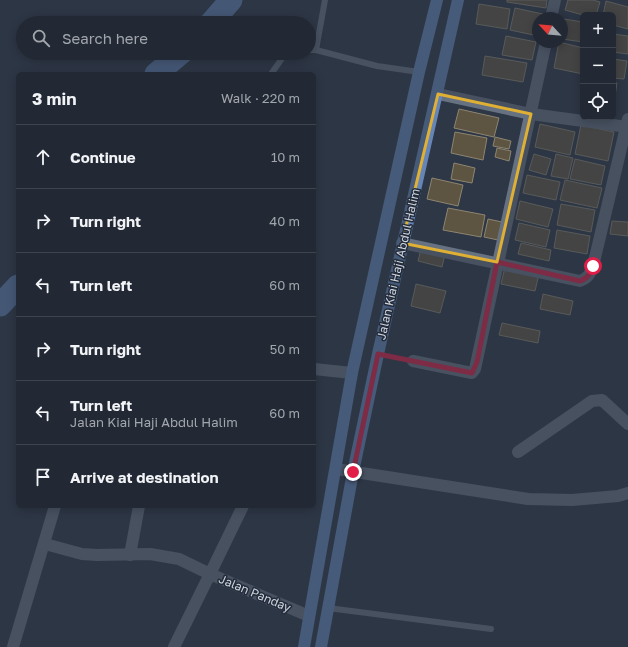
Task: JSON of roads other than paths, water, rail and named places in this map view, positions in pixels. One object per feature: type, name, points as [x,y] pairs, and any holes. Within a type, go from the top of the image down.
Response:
[{"type":"main road","name":"Jalan Kiai Haji Abdul Halim","points":[[304,647],[352,373],[419,72],[437,0]]},
{"type":"main road","name":"Jalan Kiai Haji Abdul Halim","points":[[321,647],[353,472],[402,243],[438,94],[458,0]]},
{"type":"street","points":[[552,12],[555,0]]},
{"type":"street","points":[[413,361],[472,373],[477,362],[497,262],[532,114],[545,48]]},
{"type":"street","points":[[402,243],[497,262],[580,281],[586,279],[590,275],[628,125],[532,114],[438,94]]},
{"type":"street","points":[[316,369],[352,373]]},
{"type":"street","points":[[518,452],[592,401],[602,400],[628,424]]},
{"type":"street","points":[[336,469],[528,499],[572,500],[618,496],[628,493]]},
{"type":"street","points":[[13,647],[45,544],[54,508]]},
{"type":"street","points":[[130,555],[139,508]]},
{"type":"street","points":[[45,544],[82,554],[150,554],[179,559],[210,574],[241,508]]},
{"type":"street","name":"Jalan Panday","points":[[174,647],[210,574],[309,616]]},
{"type":"lane","points":[[325,0],[316,50],[378,66],[419,72]]},
{"type":"lane","points":[[272,72],[281,60]]},
{"type":"lane","points":[[328,608],[491,629]]},
{"type":"waterway","points":[[217,16],[231,0]]},
{"type":"waterway","points":[[158,72],[173,60]]},
{"type":"waterway","points":[[0,305],[16,288]]}]
